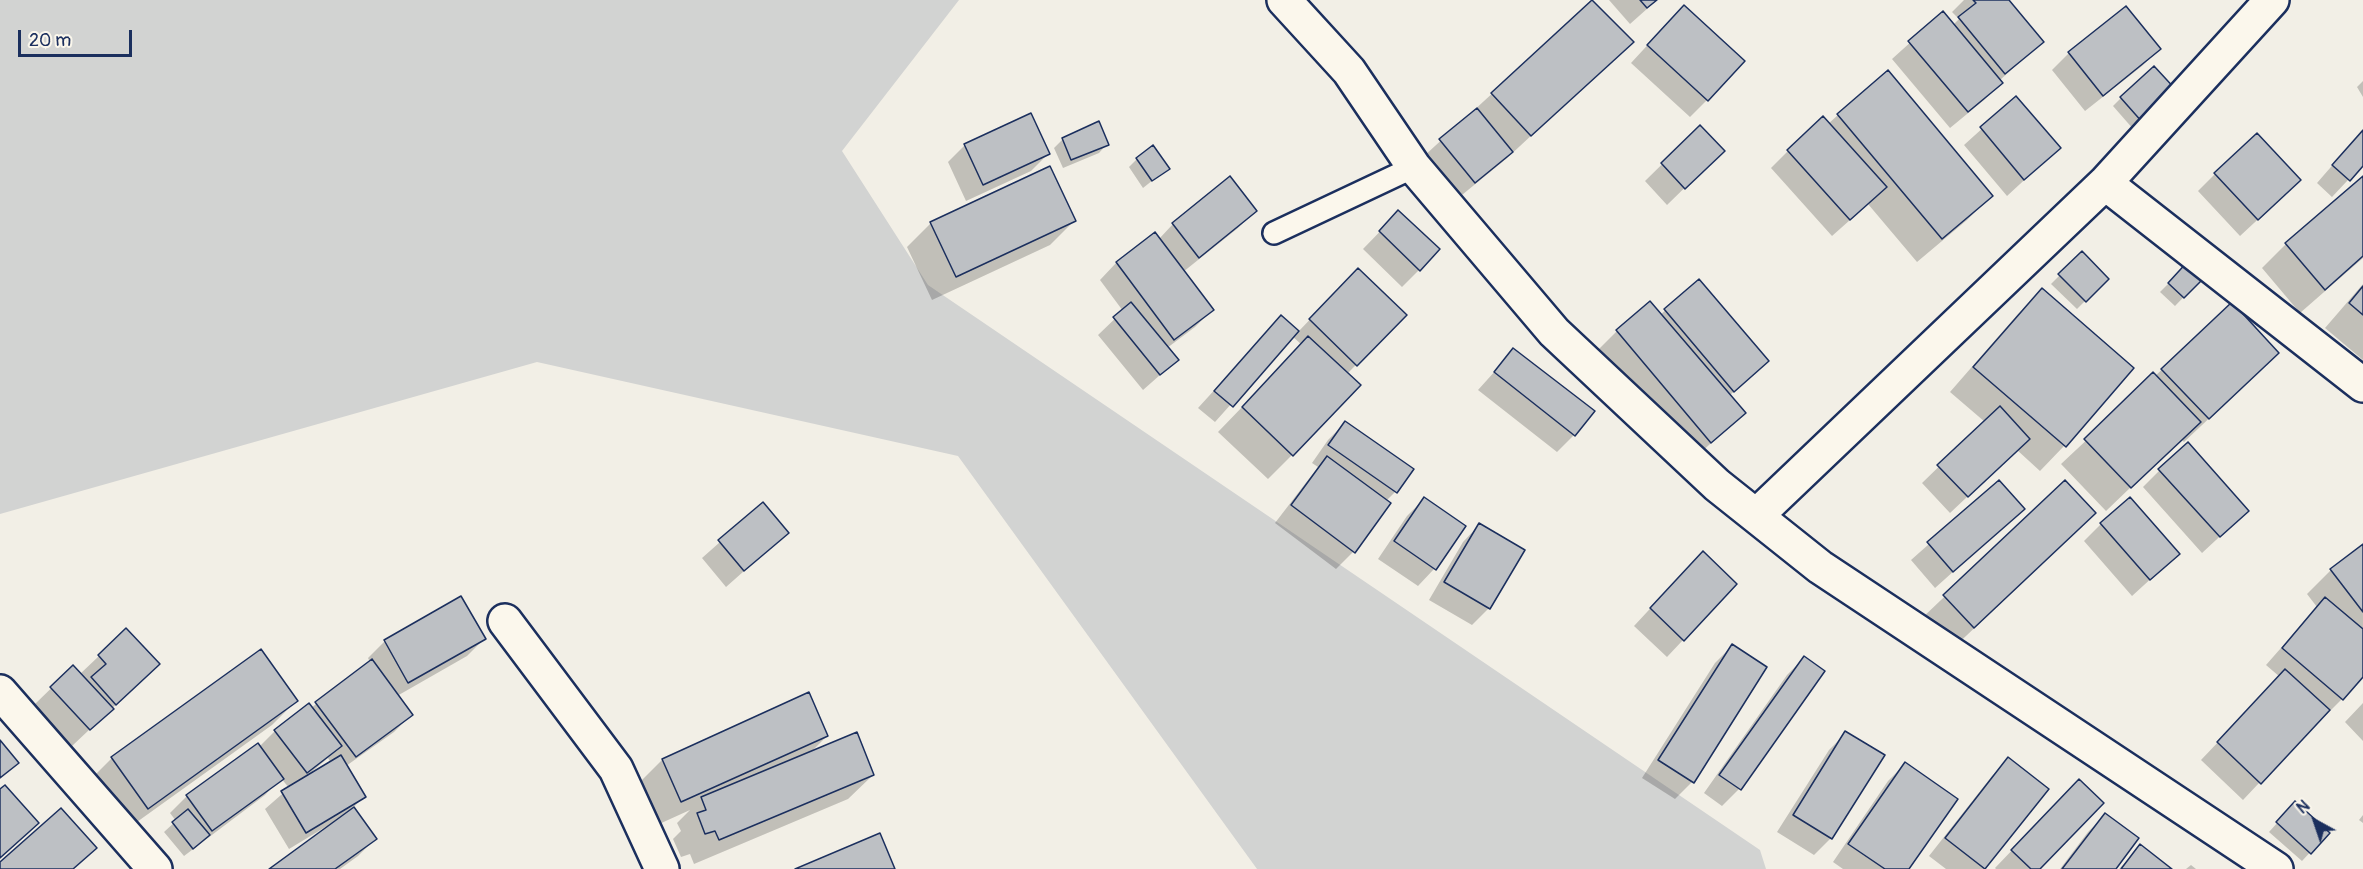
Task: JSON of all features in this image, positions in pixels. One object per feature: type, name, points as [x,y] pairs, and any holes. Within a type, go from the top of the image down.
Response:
[{"type":"street","points":[[1284,0],[1349,71],[1414,167],[1554,332],[1717,485],[1820,567],[2276,869]]},
{"type":"street","points":[[1756,516],[2105,183],[2272,0]]},
{"type":"street","points":[[2105,183],[2363,385]]},
{"type":"street","points":[[505,621],[616,769],[662,869]]},
{"type":"street","points":[[0,692],[155,869]]},
{"type":"lane","points":[[1274,233],[1414,167]]},
{"type":"shaded area","points":[[0,0],[959,0],[842,151],[928,285],[1760,850],[1766,869],[1257,869],[958,456],[537,362],[0,514]]},
{"type":"building","points":[[1592,0],[1634,42],[1531,136],[1491,93]]},
{"type":"building","points":[[1640,0],[1657,0],[1647,8]]},
{"type":"building","points":[[1973,0],[2009,0],[2044,42],[2005,74],[1958,17],[1976,3]]},
{"type":"building","points":[[1684,5],[1745,61],[1708,101],[1647,45]]},
{"type":"building","points":[[2126,6],[2161,49],[2103,96],[2068,52]]},
{"type":"building","points":[[1943,11],[2003,83],[1968,112],[1908,41]]},
{"type":"building","points":[[2154,66],[2178,92],[2143,123],[2120,97]]},
{"type":"building","points":[[1888,70],[1993,196],[1942,239],[1837,114]]},
{"type":"building","points":[[2016,96],[2061,148],[2024,180],[1980,127]]},
{"type":"building","points":[[1477,108],[1513,152],[1475,183],[1439,139]]},
{"type":"building","points":[[1031,113],[1050,154],[983,185],[964,144]]},
{"type":"building","points":[[1823,116],[1887,187],[1850,220],[1787,150]]},
{"type":"building","points":[[1099,121],[1109,145],[1071,160],[1062,138]]},
{"type":"building","points":[[1700,125],[1725,151],[1685,189],[1661,163]]},
{"type":"building","points":[[2363,130],[2363,166],[2350,181],[2332,165]]},
{"type":"building","points":[[2257,133],[2301,180],[2258,220],[2214,173]]},
{"type":"building","points":[[1153,145],[1170,169],[1152,181],[1136,158]]},
{"type":"building","points":[[1050,166],[1076,221],[956,277],[930,222]]},
{"type":"building","points":[[1230,176],[1257,211],[1199,258],[1172,223]]},
{"type":"building","points":[[2363,176],[2363,256],[2325,290],[2285,243]]},
{"type":"building","points":[[1398,210],[1440,249],[1420,271],[1379,231]]},
{"type":"building","points":[[1155,232],[1214,310],[1174,340],[1116,262]]},
{"type":"building","points":[[2082,251],[2109,279],[2086,302],[2058,274]]},
{"type":"building","points":[[2190,259],[2207,275],[2184,298],[2168,283]]},
{"type":"building","points":[[1358,268],[1407,315],[1357,366],[1309,319]]},
{"type":"building","points":[[1699,279],[1769,361],[1734,392],[1664,309]]},
{"type":"building","points":[[2363,286],[2363,315],[2349,303]]},
{"type":"building","points":[[2042,288],[2134,368],[2066,447],[1973,367]]},
{"type":"building","points":[[1650,301],[1746,413],[1711,443],[1616,330]]},
{"type":"building","points":[[1131,302],[1179,360],[1160,375],[1113,317]]},
{"type":"building","points":[[2232,302],[2279,353],[2209,419],[2161,369]]},
{"type":"building","points":[[1281,315],[1299,331],[1233,407],[1214,391]]},
{"type":"building","points":[[1308,336],[1361,385],[1293,456],[1242,407]]},
{"type":"building","points":[[1513,348],[1595,411],[1575,436],[1494,372]]},
{"type":"building","points":[[2153,372],[2201,422],[2131,488],[2084,439]]},
{"type":"building","points":[[2000,406],[2030,439],[1968,497],[1937,465]]},
{"type":"building","points":[[1345,421],[1414,469],[1397,493],[1328,445]]},
{"type":"building","points":[[2188,442],[2249,511],[2220,537],[2158,469]]},
{"type":"building","points":[[1327,456],[1391,503],[1355,553],[1291,505]]},
{"type":"building","points":[[1999,480],[2025,509],[1953,572],[1927,542]]},
{"type":"building","points":[[2065,480],[2096,513],[1974,628],[1943,595]]},
{"type":"building","points":[[1424,497],[1466,526],[1436,570],[1394,541]]},
{"type":"building","points":[[2130,497],[2180,554],[2150,580],[2100,523]]},
{"type":"building","points":[[763,502],[789,533],[744,571],[718,540]]},
{"type":"building","points":[[1479,523],[1525,550],[1490,609],[1444,582]]},
{"type":"building","points":[[2363,544],[2363,612],[2330,569]]},
{"type":"building","points":[[1703,551],[1737,584],[1684,641],[1650,608]]},
{"type":"building","points":[[461,596],[486,639],[408,683],[384,640]]},
{"type":"building","points":[[2325,597],[2363,629],[2363,677],[2343,700],[2282,648]]},
{"type":"building","points":[[126,628],[160,664],[116,705],[91,677],[106,664],[98,655]]},
{"type":"building","points":[[1732,644],[1767,667],[1694,783],[1658,760]]},
{"type":"building","points":[[261,649],[298,701],[148,809],[111,757]]},
{"type":"building","points":[[1804,656],[1825,671],[1741,790],[1719,775]]},
{"type":"building","points":[[372,659],[413,715],[356,757],[315,702]]},
{"type":"building","points":[[73,665],[114,709],[90,730],[50,687]]},
{"type":"building","points":[[2285,669],[2330,710],[2261,784],[2217,742]]},
{"type":"building","points":[[809,692],[828,736],[681,802],[662,759]]},
{"type":"building","points":[[309,703],[342,746],[307,773],[274,730]]},
{"type":"building","points":[[1845,731],[1885,755],[1832,839],[1793,815]]},
{"type":"building","points":[[857,732],[874,775],[719,840],[715,831],[705,834],[697,813],[706,810],[701,797]]},
{"type":"building","points":[[0,740],[19,763],[0,778]]},
{"type":"building","points":[[258,743],[284,779],[212,831],[186,795]]},
{"type":"building","points":[[341,755],[366,797],[306,833],[281,791]]},
{"type":"building","points":[[2008,757],[2049,789],[1985,869],[1945,838]]},
{"type":"building","points":[[1905,762],[1958,799],[1909,869],[1885,869],[1848,844]]},
{"type":"building","points":[[2079,779],[2104,803],[2040,869],[2031,869],[2011,850]]},
{"type":"building","points":[[5,785],[39,823],[0,858],[0,789]]},
{"type":"building","points":[[2295,801],[2330,833],[2311,854],[2276,822]]},
{"type":"building","points":[[354,807],[377,839],[335,869],[269,869]]},
{"type":"building","points":[[61,808],[97,848],[73,869],[0,869],[0,862]]},
{"type":"building","points":[[188,809],[210,835],[193,849],[172,822]]},
{"type":"building","points":[[2105,813],[2139,838],[2116,869],[2062,869]]},
{"type":"building","points":[[880,833],[895,869],[795,869]]},
{"type":"building","points":[[2140,844],[2172,869],[2121,869]]}]
